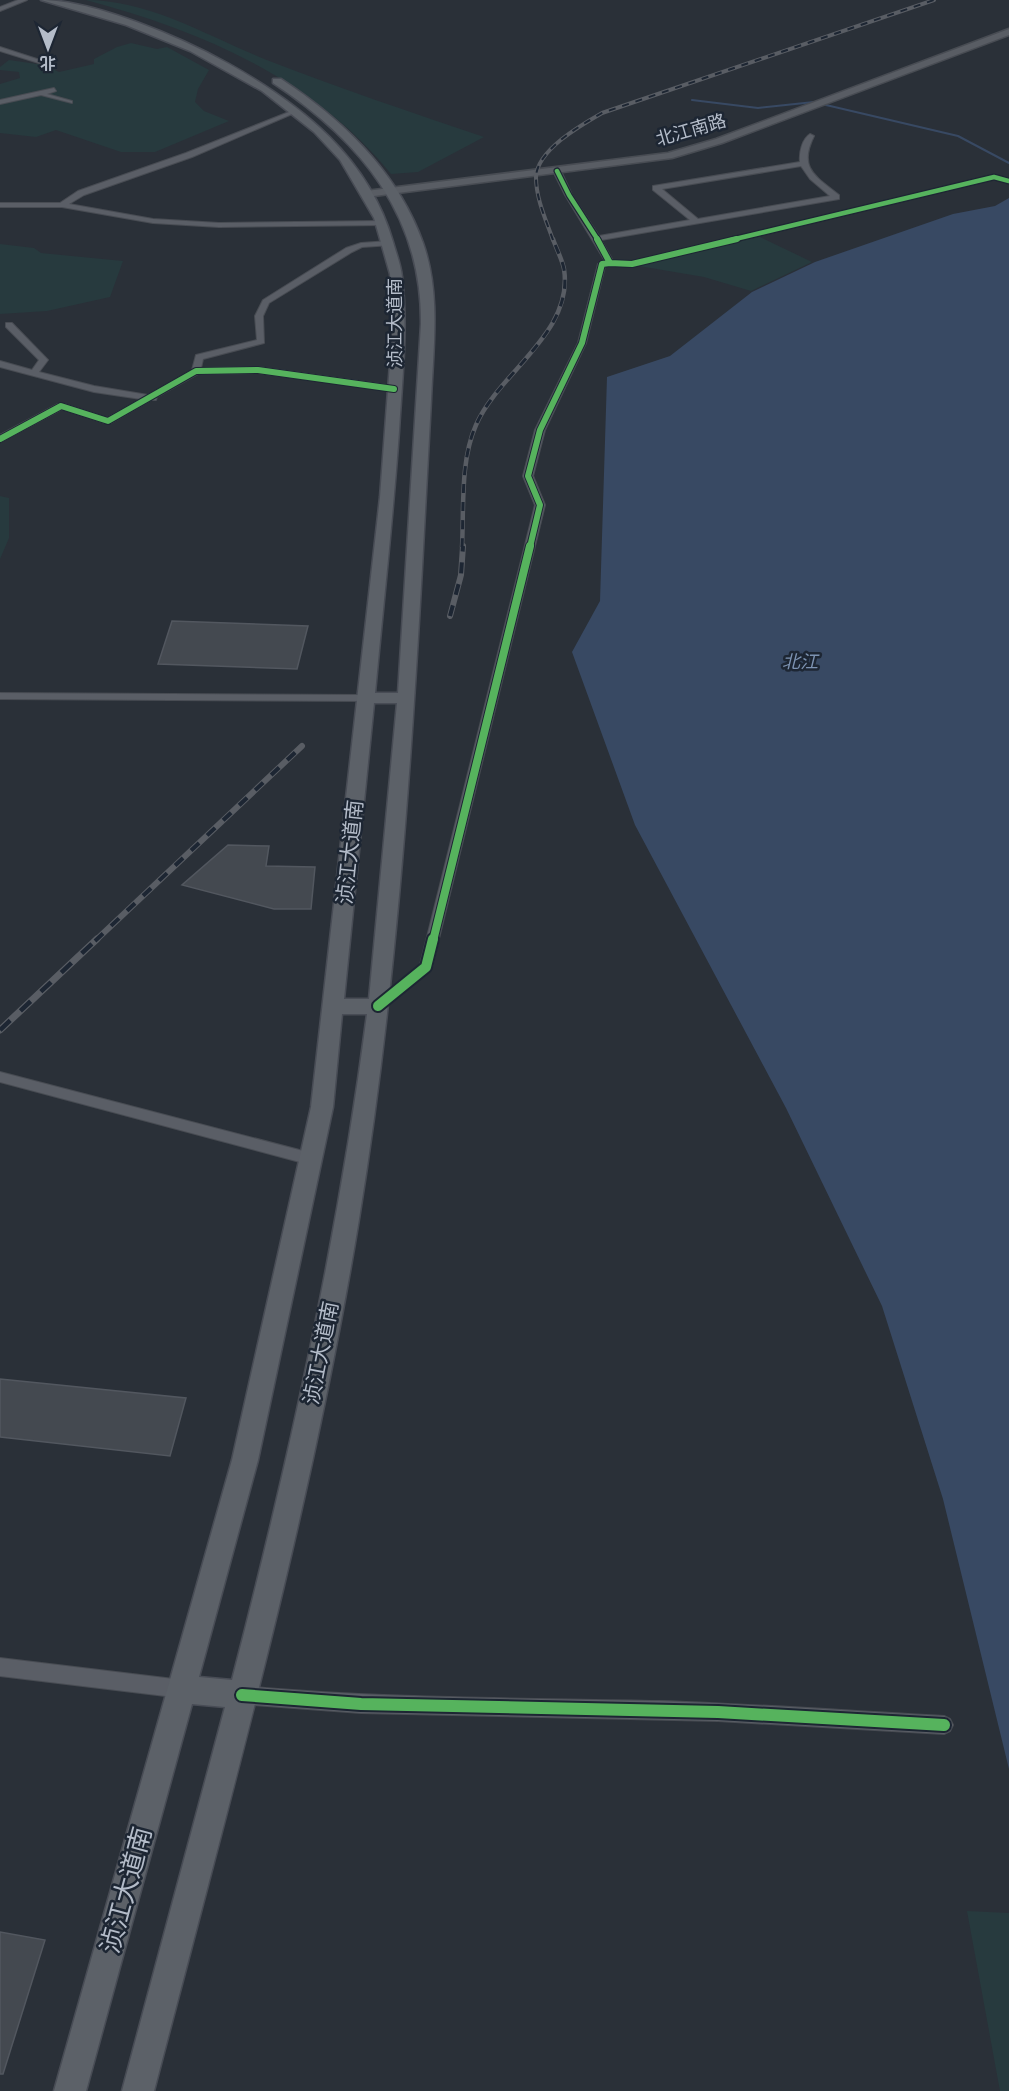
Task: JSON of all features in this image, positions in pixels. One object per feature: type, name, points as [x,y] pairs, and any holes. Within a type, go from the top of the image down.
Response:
[{"type":"main road","name":"浈江大道南","points":[[46,0],[129,23],[194,49],[236,71],[296,111],[345,158],[381,223],[398,287],[399,323],[387,497],[322,1107],[245,1460],[70,2091]]},
{"type":"main road","name":"浈江大道南","points":[[75,0],[162,25],[233,57],[285,86],[318,109],[351,139],[400,206],[417,244],[425,273],[428,303],[392,894],[366,1101],[318,1374],[242,1695],[138,2091]]},
{"type":"main road","points":[[366,698],[405,698]]},
{"type":"main road","points":[[333,1006],[378,1006]]},
{"type":"main road","points":[[182,1689],[242,1695]]},
{"type":"street","points":[[0,9],[24,0]]},
{"type":"street","name":"北江南路","points":[[366,194],[641,160],[703,146],[1009,32]]},
{"type":"street","points":[[2,51],[44,63]]},
{"type":"street","points":[[0,102],[54,90]]},
{"type":"street","points":[[21,98],[50,95],[70,102]]},
{"type":"street","points":[[62,205],[81,193],[198,152],[296,111]]},
{"type":"street","points":[[599,238],[836,197],[808,172],[803,164],[803,148],[810,136]]},
{"type":"street","points":[[696,221],[657,188],[803,164]]},
{"type":"street","points":[[557,171],[574,207],[599,238],[610,263]]},
{"type":"street","points":[[378,1006],[426,967],[540,506],[528,476],[540,430],[582,344],[602,264],[632,264],[994,177],[1009,181]]},
{"type":"street","points":[[0,205],[62,205],[158,222],[219,225],[381,223]]},
{"type":"street","points":[[196,371],[199,357],[261,341],[259,316],[271,298],[349,250],[362,245],[388,243]]},
{"type":"street","points":[[9,326],[44,360],[34,373]]},
{"type":"street","points":[[0,364],[94,389],[153,398]]},
{"type":"street","points":[[0,439],[61,406],[108,421],[153,398],[196,371],[258,370],[394,389]]},
{"type":"street","points":[[0,696],[366,698]]},
{"type":"street","points":[[0,1077],[311,1159]]},
{"type":"street","points":[[0,1667],[182,1689]]},
{"type":"street","points":[[242,1695],[288,1700],[455,1706],[718,1712],[944,1725]]},
{"type":"green space","points":[[86,0],[134,6],[158,14],[298,72],[484,137],[418,172],[391,174],[361,141],[327,111],[291,85],[253,63],[172,27]]},
{"type":"green space","points":[[131,43],[157,49],[167,47],[209,70],[198,89],[195,102],[204,111],[229,121],[155,152],[121,152],[56,130],[36,137],[0,133],[0,84],[20,78],[19,72],[0,70],[0,67],[9,60],[44,65],[59,72],[94,64],[94,59],[117,47]]},
{"type":"green space","points":[[758,236],[812,262],[751,291],[704,277],[633,265]]},
{"type":"green space","points":[[0,244],[34,248],[41,253],[123,261],[110,297],[47,311],[0,314]]},
{"type":"green space","points":[[0,496],[9,498],[9,538],[0,559]]},
{"type":"green space","points":[[967,1911],[1009,1913],[1009,2091],[1000,2091]]},
{"type":"water","name":"北江","points":[[1009,198],[1009,1769],[943,1499],[882,1306],[786,1108],[635,825],[572,652],[600,601],[607,377],[670,356],[752,292],[815,262],[953,214],[995,206]]},
{"type":"building","points":[[172,621],[308,626],[297,669],[158,664]]},
{"type":"building","points":[[228,845],[269,846],[266,866],[315,867],[311,909],[274,909],[182,885]]},
{"type":"building","points":[[0,1379],[186,1398],[170,1456],[0,1437]]},
{"type":"building","points":[[0,1932],[45,1940],[3,2074],[0,2074]]},
{"type":"waterway","points":[[692,100],[758,108],[814,102]]},
{"type":"waterway","points":[[826,105],[958,136],[1009,163]]},
{"type":"railway","points":[[553,240],[538,193],[536,177],[538,167],[552,148],[583,124],[602,113],[934,0]]},
{"type":"railway","points":[[462,547],[465,469],[476,425],[501,387],[547,333],[558,313],[564,292],[564,269],[553,239]]},
{"type":"railway","points":[[450,616],[461,575],[463,546]]},
{"type":"railway","points":[[95,941],[302,746]]},
{"type":"railway","points":[[0,1030],[97,939]]},
{"type":"cycle path","points":[[378,1006],[426,967],[540,505],[528,476],[540,430],[582,343],[602,264],[610,263],[557,171]]},
{"type":"cycle path","points":[[610,263],[632,264],[994,177],[1009,181]]},
{"type":"cycle path","points":[[0,439],[61,406],[108,421],[196,371],[258,370],[394,389]]},
{"type":"cycle path","points":[[242,1695],[361,1704],[718,1712],[944,1725]]}]
